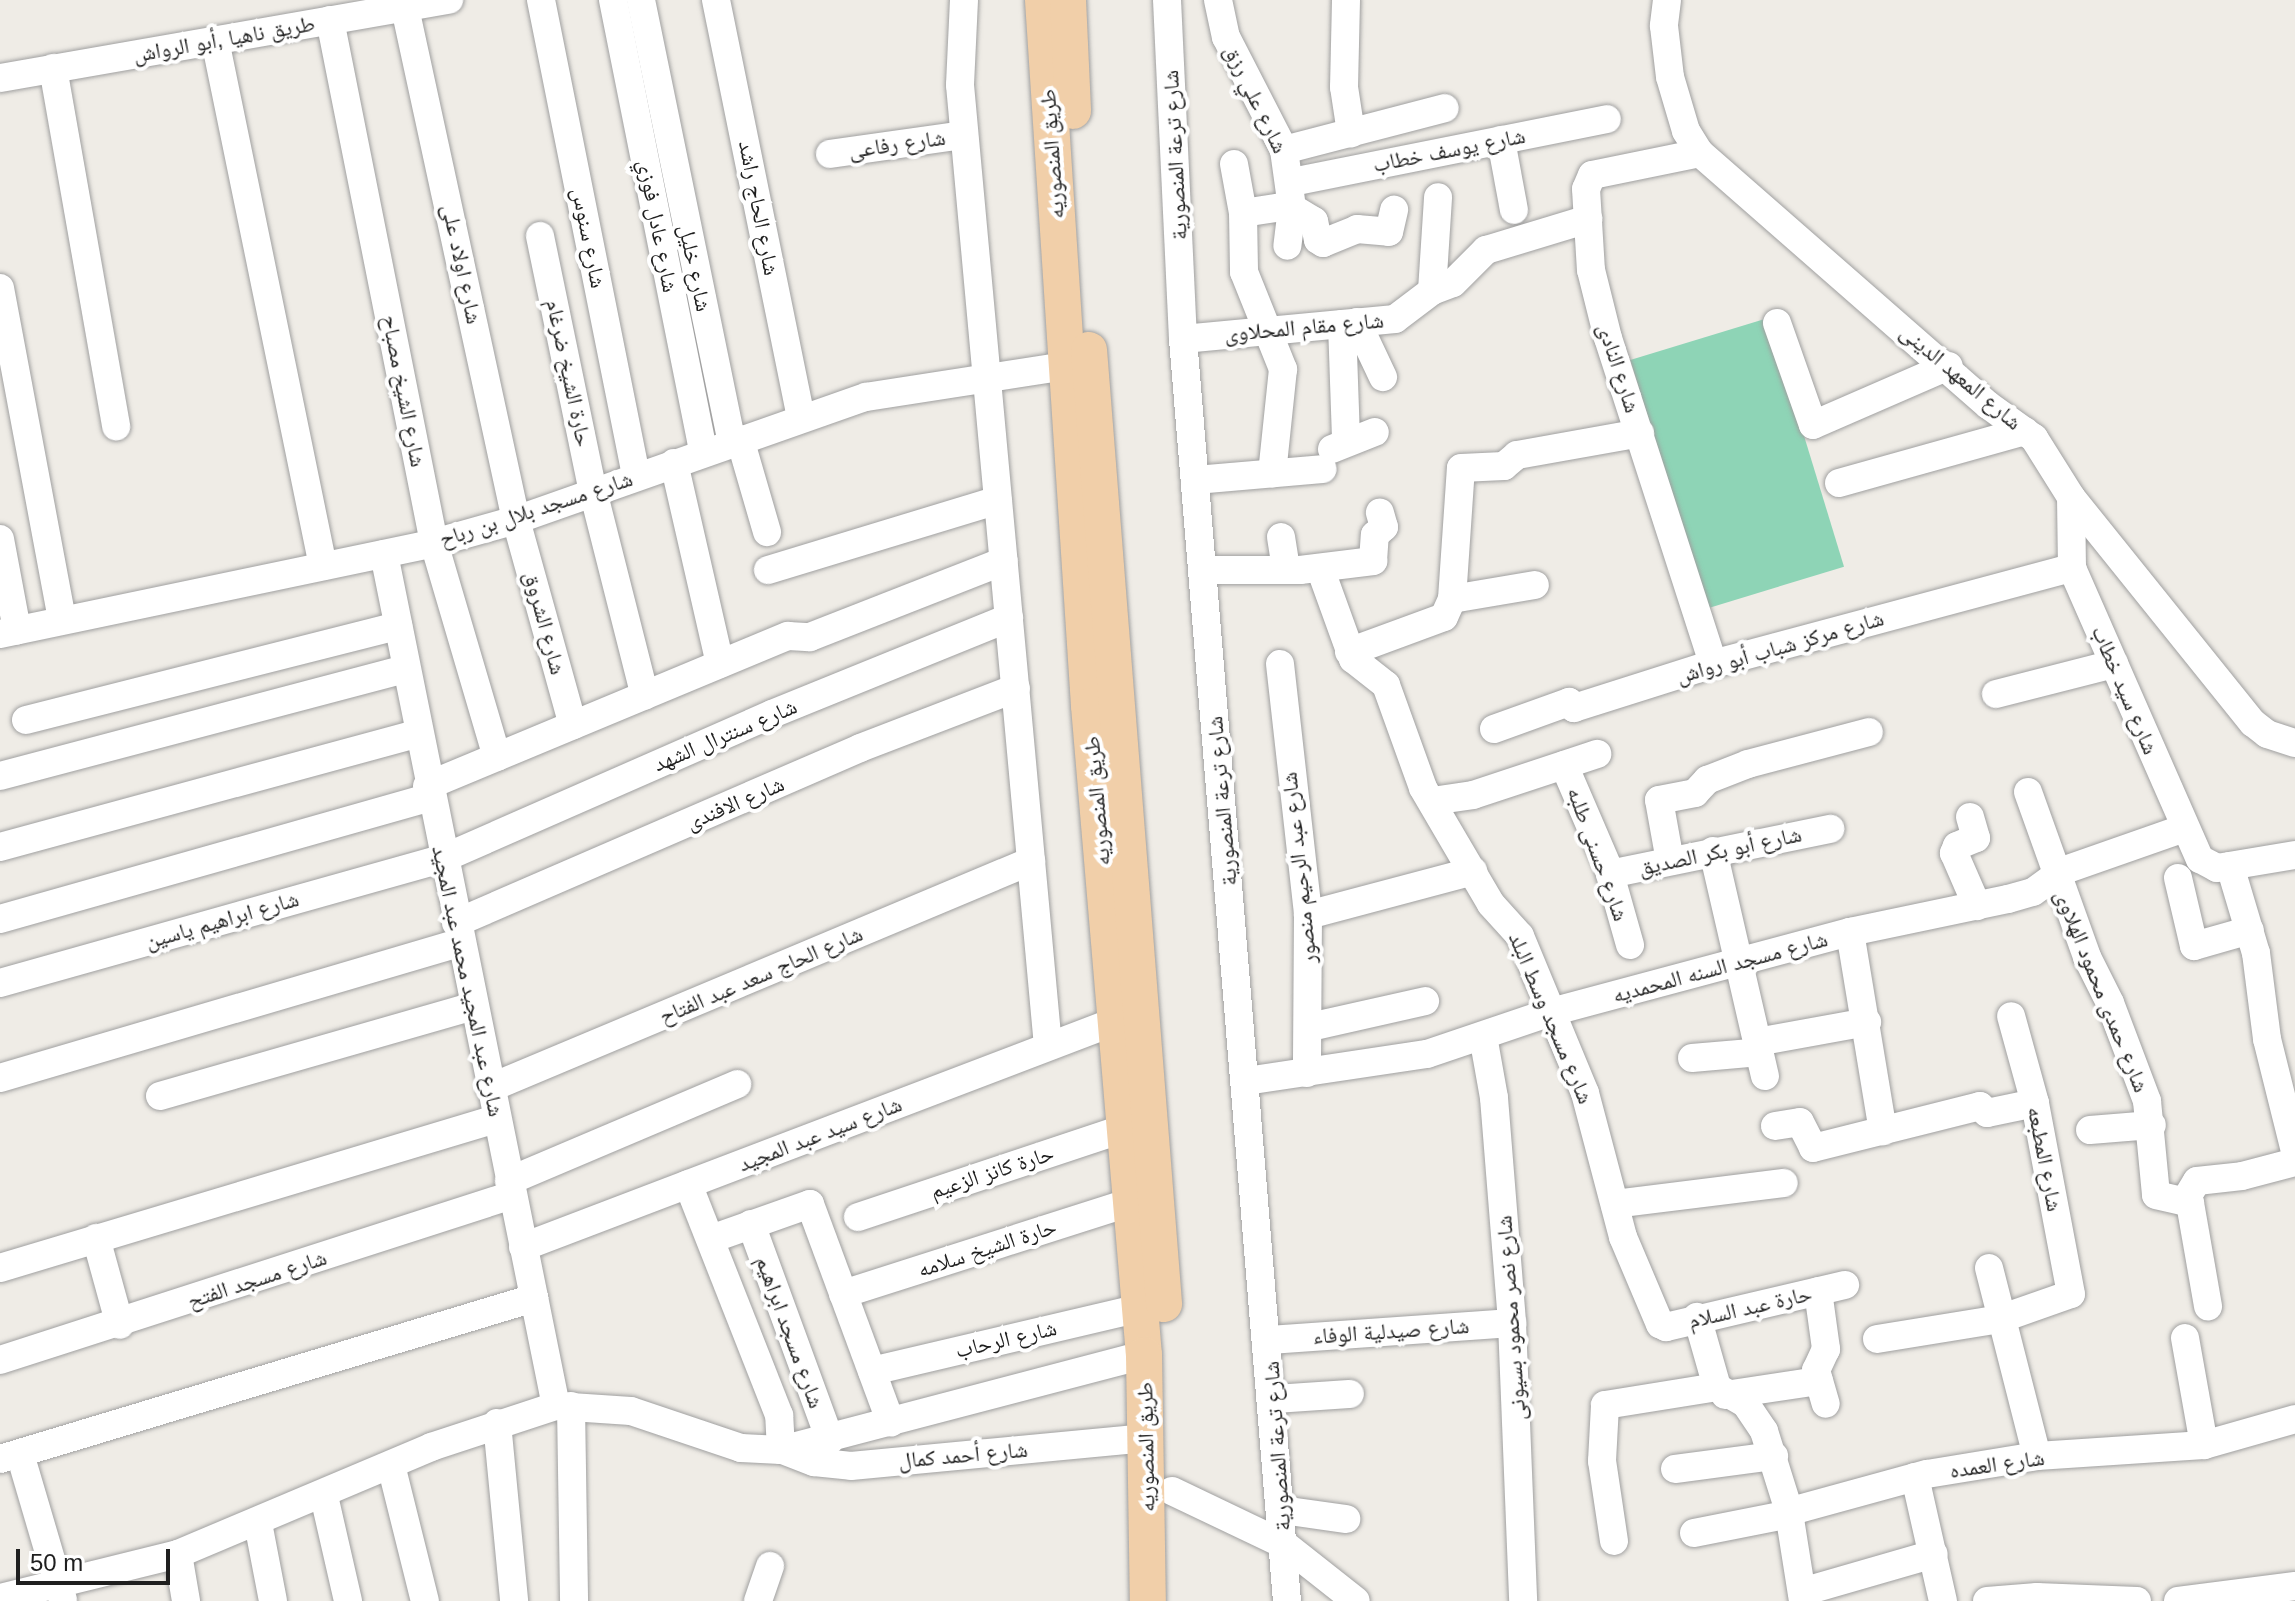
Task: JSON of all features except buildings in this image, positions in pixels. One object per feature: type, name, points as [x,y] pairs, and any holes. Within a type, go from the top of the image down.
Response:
[{"type":"main road","name":"طريق المنصوريه","points":[[1043,0],[1066,366],[1159,1193],[1185,1496],[1168,1601]]},
{"type":"main road","name":"طريق المنصوريه","points":[[1068,0],[1104,705],[1116,1021],[1144,1355],[1148,1601]]},
{"type":"street","name":"شارع سنوس","points":[[541,0],[636,476]]},
{"type":"street","name":"شارع عادل فوزي","points":[[613,0],[703,452]]},
{"type":"street","name":"شارع خليل","points":[[641,0],[736,441],[767,532]]},
{"type":"street","name":"شارع الحاج راشد","points":[[716,0],[801,417]]},
{"type":"street","points":[[964,0],[959,61],[964,135],[1048,1046]]},
{"type":"street","name":"شارع ترعة المنصورية","points":[[1167,0],[1183,339],[1274,1399],[1287,1601]]},
{"type":"street","name":"شارع علي رزق","points":[[1218,0],[1226,37],[1284,150],[1292,195],[1287,246]]},
{"type":"street","points":[[1346,0],[1344,87],[1351,133]]},
{"type":"street","name":"شارع المعهد الدينى","points":[[1667,0],[1664,26],[1670,77],[1686,131],[1700,153],[2043,448],[2071,497],[2253,723],[2267,734],[2295,743]]},
{"type":"street","name":"طريق ناهيا ,أبو الرواش","points":[[0,78],[330,20],[358,8],[424,3]]},
{"type":"street","name":"شارع اولاد على","points":[[424,3],[516,520]]},
{"type":"street","name":"شارع الشيخ مصباح","points":[[330,20],[434,543],[497,757]]},
{"type":"street","points":[[215,40],[323,566]]},
{"type":"street","points":[[53,68],[116,427]]},
{"type":"street","points":[[1284,150],[1445,108]]},
{"type":"street","name":"شارع يوسف خطاب","points":[[1243,213],[1292,195],[1501,140],[1607,119]]},
{"type":"street","name":"شارع رفاعى","points":[[830,154],[964,135]]},
{"type":"street","points":[[1501,140],[1514,210]]},
{"type":"street","name":"شارع النادى","points":[[1700,153],[1592,175],[1587,180],[1591,270],[1713,664]]},
{"type":"street","points":[[1234,164],[1243,213],[1244,272],[1283,369],[1284,390],[1272,473]]},
{"type":"street","points":[[1292,195],[1316,223],[1321,242],[1354,241],[1389,232],[1394,210]]},
{"type":"street","points":[[1432,291],[1438,197]]},
{"type":"street","name":"شارع مقام المحلاوى","points":[[1183,339],[1395,319],[1432,291],[1453,283],[1486,250],[1588,219]]},
{"type":"street","name":"حارة الشيخ ضرغام","points":[[540,236],[593,491],[645,696]]},
{"type":"street","points":[[0,288],[62,620]]},
{"type":"street","points":[[1349,323],[1383,377]]},
{"type":"street","points":[[1346,441],[1349,323]]},
{"type":"street","points":[[1777,323],[1813,425],[1949,366]]},
{"type":"street","name":"شارع مسجد بلال بن رباح","points":[[8,632],[434,543],[516,520],[801,417],[866,397],[1066,366]]},
{"type":"street","points":[[1839,483],[2025,431]]},
{"type":"street","points":[[1195,480],[1317,469],[1313,456],[1375,432]]},
{"type":"street","points":[[1349,652],[1444,617],[1452,599],[1461,468],[1504,466],[1517,455],[1640,433]]},
{"type":"street","points":[[674,463],[720,664]]},
{"type":"street","name":"شارع سيد خطاب","points":[[2071,497],[2072,568],[2200,859],[2224,867]]},
{"type":"street","points":[[768,570],[998,500]]},
{"type":"street","points":[[1203,570],[1286,570],[1374,560],[1375,535],[1384,527],[1380,513]]},
{"type":"street","name":"شارع الشروق","points":[[516,520],[573,725]]},
{"type":"street","points":[[1281,537],[1286,570]]},
{"type":"street","points":[[0,539],[8,632]]},
{"type":"street","name":"شارع عبد المجيد محمد عبد المجيد","points":[[384,554],[428,792],[523,1247],[564,1406],[574,1601]]},
{"type":"street","points":[[0,919],[428,792],[497,757],[788,636],[810,637],[1004,561]]},
{"type":"street","name":"شارع مسجد وسط البلد","points":[[1320,568],[1349,652],[1386,685],[1432,801],[1491,904],[1520,936],[1585,1093],[1623,1237],[1658,1320]]},
{"type":"street","name":"شارع مركز شباب أبو رواش","points":[[1494,729],[1569,702],[1574,708],[1713,664],[2072,568]]},
{"type":"street","points":[[1452,599],[1535,585]]},
{"type":"street","name":"شارع سنترال الشهد","points":[[444,858],[1009,618]]},
{"type":"street","points":[[26,720],[398,626]]},
{"type":"street","name":"شارع عبد الرحيم منصور","points":[[1280,664],[1308,915],[1310,1027],[1307,1073]]},
{"type":"street","points":[[1996,694],[2114,664]]},
{"type":"street","points":[[0,776],[405,669]]},
{"type":"street","name":"شارع الافندى","points":[[0,1078],[458,933],[860,748],[1016,688]]},
{"type":"street","points":[[1670,861],[1659,800],[1693,794],[1711,778],[1748,764],[1869,732]]},
{"type":"street","points":[[0,847],[417,734]]},
{"type":"street","points":[[1432,801],[1473,795],[1597,754]]},
{"type":"street","name":"شارع حسنى طلبه","points":[[1564,765],[1610,874],[1630,945]]},
{"type":"street","name":"شارع حمدى محمود الهلاوى","points":[[2028,792],[2056,875],[2110,1003],[2152,1125],[2156,1195],[2186,1199]]},
{"type":"street","points":[[1970,817],[1976,838],[1957,846],[1954,853],[1977,906]]},
{"type":"street","name":"شارع مسجد السنه المحمديه","points":[[1246,1081],[1401,1060],[1551,1012],[1740,961],[1850,932],[2033,892],[2056,875],[2185,828]]},
{"type":"street","name":"شارع أبو بكر الصديق","points":[[1610,874],[1830,829]]},
{"type":"street","points":[[1713,851],[1760,1057]]},
{"type":"street","points":[[2295,855],[2224,867],[2250,930],[2267,1039],[2295,1151]]},
{"type":"street","name":"شارع ابراهيم ياسين","points":[[0,983],[444,858]]},
{"type":"street","name":"شارع الحاج سعد عبد الفتاح","points":[[490,1088],[1031,861]]},
{"type":"street","points":[[1308,915],[1473,871]]},
{"type":"street","points":[[2178,878],[2194,946],[2250,930]]},
{"type":"street","points":[[1850,932],[1883,1131]]},
{"type":"street","points":[[1310,1027],[1425,1001]]},
{"type":"street","points":[[160,1096],[473,1006]]},
{"type":"street","name":"شارع المطبعه","points":[[2000,1319],[2065,1301],[2072,1292],[2035,1103],[2011,1016]]},
{"type":"street","name":"شارع سيد عبد المجيد","points":[[523,1247],[1116,1021]]},
{"type":"street","points":[[1692,1058],[1760,1057],[1867,1022]]},
{"type":"street","name":"شارع نصر محمود بسيونى","points":[[1483,1036],[1494,1098],[1512,1323],[1523,1601]]},
{"type":"street","name":"شارع مسجد الفتح","points":[[0,1360],[120,1325],[511,1188],[737,1084]]},
{"type":"street","points":[[1775,1126],[1800,1122],[1807,1146],[1813,1148],[1980,1106],[1987,1113],[2035,1103]]},
{"type":"street","points":[[0,1268],[496,1119]]},
{"type":"street","points":[[2090,1130],[2152,1125]]},
{"type":"street","name":"حارة كانز الزعيم","points":[[858,1217],[1125,1128]]},
{"type":"street","points":[[2208,1306],[2186,1199],[2195,1181],[2242,1176],[2295,1162]]},
{"type":"street","points":[[1615,1204],[1784,1183]]},
{"type":"street","points":[[688,1184],[779,1415],[781,1450]]},
{"type":"street","name":"حارة الشيخ سلامه","points":[[843,1294],[1131,1202]]},
{"type":"street","points":[[711,1239],[810,1204],[891,1423]]},
{"type":"street","name":"شارع مسجد ابراهيم","points":[[751,1224],[830,1440]]},
{"type":"street","points":[[96,1238],[120,1325]]},
{"type":"street","points":[[1989,1268],[2037,1456]]},
{"type":"street","name":"حارة عبد السلام","points":[[1658,1320],[1666,1327],[1697,1317],[1832,1288],[1826,1349],[1816,1370],[1822,1393],[1721,1391]]},
{"type":"street","points":[[61,1592],[10,1456],[534,1298]]},
{"type":"street","name":"شارع الرحاب","points":[[872,1371],[1141,1308]]},
{"type":"street","points":[[1697,1317],[1721,1391]]},
{"type":"street","points":[[1877,1339],[2000,1319]]},
{"type":"street","name":"شارع صيدلية الوفاء","points":[[1269,1340],[1512,1323]]},
{"type":"street","points":[[2185,1338],[2204,1445]]},
{"type":"street","points":[[0,1598],[61,1592],[178,1554],[497,1423],[564,1406],[631,1411],[741,1448],[781,1450],[830,1440],[1144,1355]]},
{"type":"street","points":[[1614,1541],[1602,1461],[1605,1405],[1721,1391],[1746,1404],[1774,1456],[1790,1514],[1803,1596],[1934,1554]]},
{"type":"street","points":[[1274,1399],[1350,1394]]},
{"type":"street","name":"شارع العمده","points":[[1694,1533],[1790,1514],[1915,1477],[2037,1456],[2204,1445],[2295,1419]]},
{"type":"street","points":[[497,1423],[514,1601]]},
{"type":"street","name":"شارع أحمد كمال","points":[[781,1450],[814,1462],[851,1466],[1147,1438]]},
{"type":"street","points":[[1675,1469],[1774,1456]]},
{"type":"street","points":[[391,1465],[425,1601]]},
{"type":"street","points":[[1915,1477],[1943,1601]]},
{"type":"street","points":[[324,1496],[348,1601]]},
{"type":"street","points":[[1185,1496],[1260,1530],[1285,1545],[1356,1601]]},
{"type":"street","points":[[1282,1510],[1346,1519]]},
{"type":"street","points":[[258,1523],[273,1601]]},
{"type":"street","points":[[178,1554],[186,1601]]},
{"type":"street","points":[[758,1601],[770,1566]]},
{"type":"street","points":[[2178,1601],[2295,1586]]},
{"type":"street","points":[[1987,1601],[2137,1601]]},
{"type":"green space","points":[[1768,318],[1844,567],[1706,609],[1630,360]]}]
